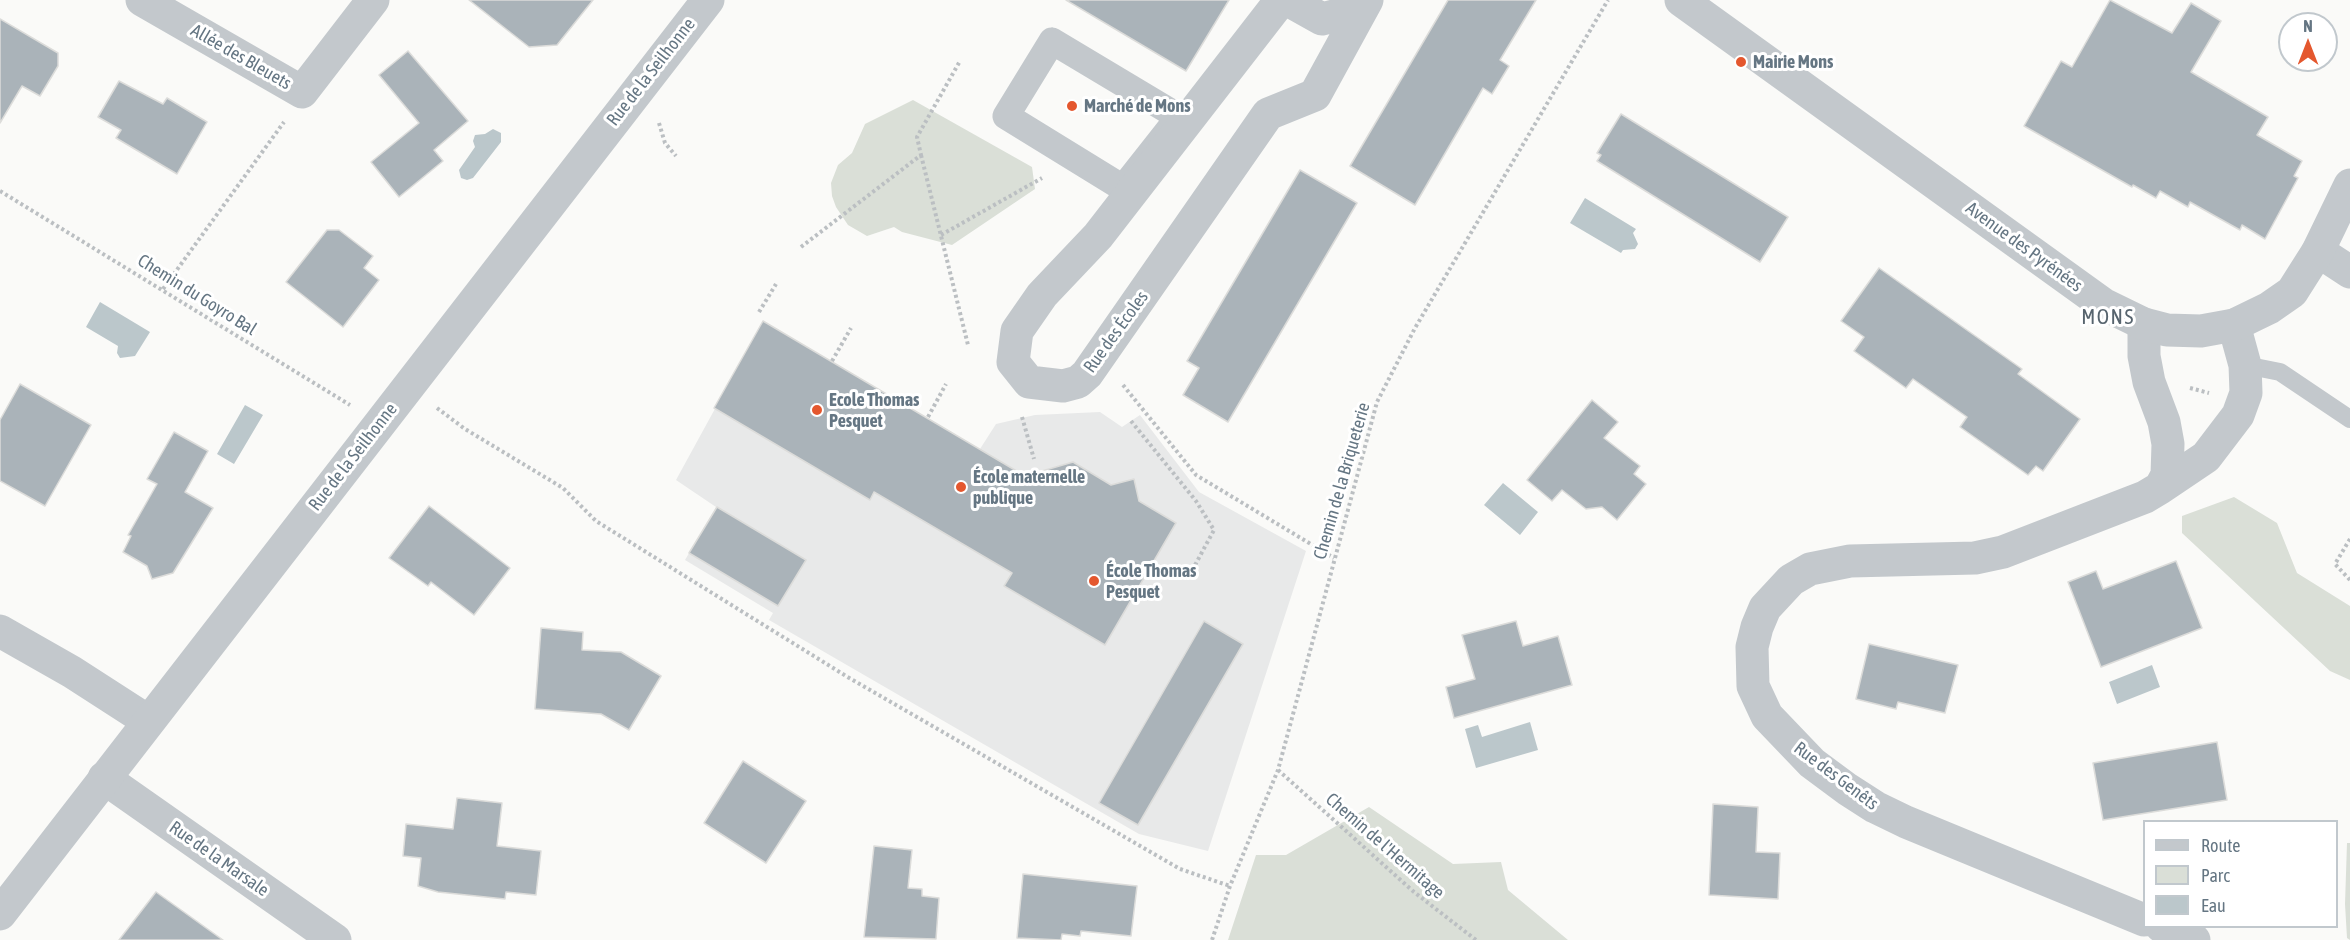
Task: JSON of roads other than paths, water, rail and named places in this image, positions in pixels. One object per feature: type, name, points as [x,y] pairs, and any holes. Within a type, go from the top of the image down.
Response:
[{"type":"street","name":"Allée des Bleuets","points":[[142,0],[302,92],[373,0]]},
{"type":"street","name":"Rue de la Seilhonne","points":[[0,914],[708,0]]},
{"type":"street","name":"Rue des Écoles","points":[[1281,0],[1098,237],[1042,296],[1017,331],[1013,362],[1029,382],[1063,386],[1078,382],[1100,356],[1268,114],[1315,95],[1364,4]]},
{"type":"street","points":[[1288,0],[1322,20],[1364,4]]},
{"type":"street","name":"Avenue des Pyrénées","points":[[1681,0],[2103,304],[2144,324],[2167,330],[2201,331],[2234,325],[2262,312],[2292,292],[2318,251],[2350,185]]},
{"type":"street","points":[[1052,41],[1179,117],[1123,188],[1059,149],[1006,116],[1052,41]]},
{"type":"street","points":[[2318,251],[2350,272]]},
{"type":"street","points":[[2144,324],[2144,356],[2149,382],[2164,422],[2169,444],[2167,475],[2160,488]]},
{"type":"street","name":"Rue des Genêts","points":[[2143,919],[1875,807],[1812,763],[1767,716],[1753,686],[1751,666],[1756,627],[1765,608],[1791,580],[1810,569],[1850,561],[1942,561],[2003,552],[2145,497],[2160,488],[2206,457],[2238,415],[2246,393],[2245,365],[2234,325]]},
{"type":"street","points":[[0,632],[72,672],[148,721]]},
{"type":"street","name":"Rue de la Marsale","points":[[104,778],[335,940]]},
{"type":"street","points":[[2164,928],[2194,940]]},
{"type":"lane","points":[[2245,365],[2280,372],[2350,419]]},
{"type":"water","points":[[493,129],[501,133],[501,142],[473,178],[467,180],[461,178],[459,170],[475,147],[473,141],[475,135],[485,134]]},
{"type":"water","points":[[1585,198],[1636,229],[1633,233],[1638,244],[1635,249],[1623,250],[1621,253],[1570,223]]},
{"type":"water","points":[[100,302],[150,332],[135,356],[120,358],[117,353],[118,346],[86,327]]},
{"type":"water","points":[[245,405],[263,415],[234,464],[217,454]]},
{"type":"water","points":[[1503,483],[1538,512],[1520,535],[1484,505]]},
{"type":"water","points":[[2152,665],[2160,687],[2117,704],[2109,682]]},
{"type":"water","points":[[1530,722],[1538,750],[1476,768],[1465,729],[1478,725],[1482,737]]},
{"type":"place","name":"Mairie Mons","points":[[1741,62]]},
{"type":"place","name":"Marché de Mons","points":[[1072,106]]},
{"type":"place","name":"Ecole Thomas Pesquet","points":[[817,410]]},
{"type":"place","name":"École maternelle publique","points":[[961,487]]},
{"type":"place","name":"École Thomas Pesquet","points":[[1094,581]]},
{"type":"district","name":"MONS","points":[[2108,317]]}]
